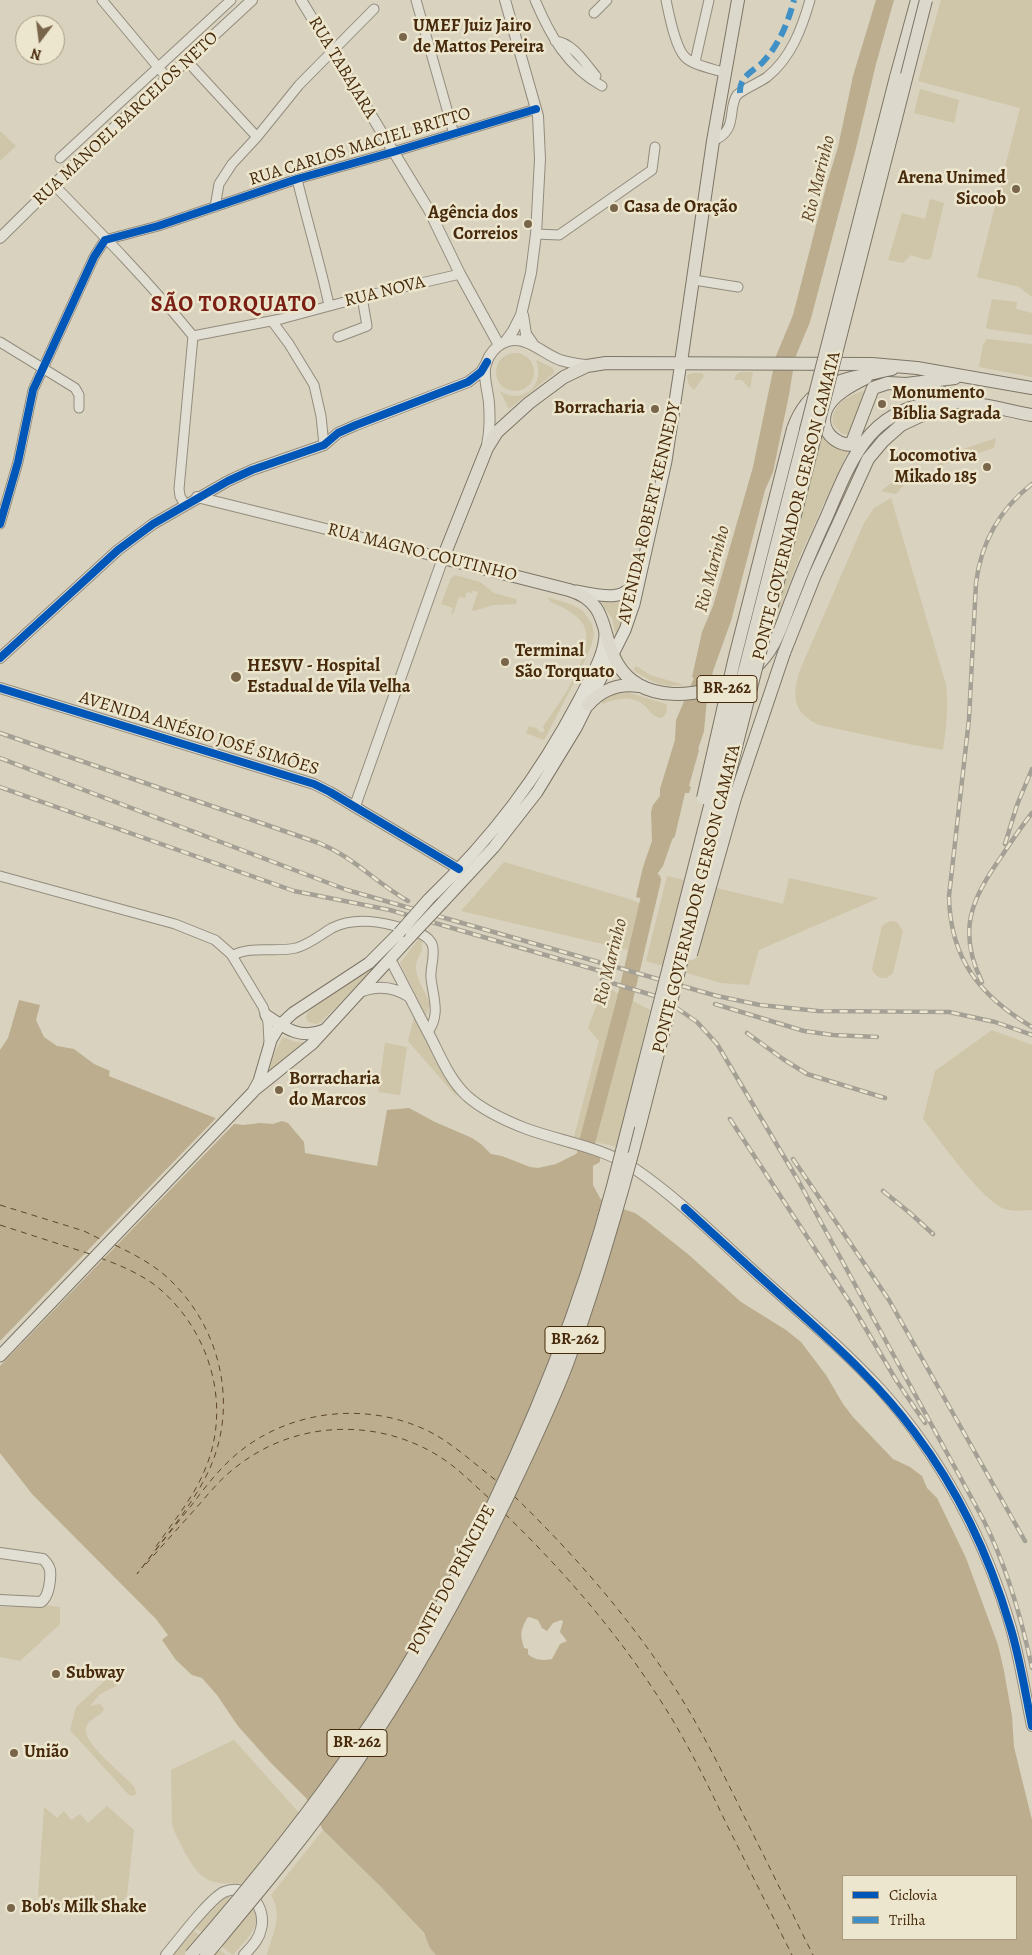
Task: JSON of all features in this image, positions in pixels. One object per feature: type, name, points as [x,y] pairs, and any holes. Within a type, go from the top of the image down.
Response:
[{"type":"main road","name":"AVENIDA ROBERT KENNEDY","points":[[359,992],[466,879],[522,813],[552,770],[588,705],[630,617],[666,462],[713,141],[738,0]]},
{"type":"main road","name":"PONTE GOVERNADOR GERSON CAMATA","points":[[620,1156],[916,0]]},
{"type":"main road","name":"PONTE GOVERNADOR GERSON CAMATA","points":[[620,1156],[640,1124],[926,0]]},
{"type":"main road","points":[[443,558],[487,448],[502,426],[543,392],[570,373],[596,364],[681,362],[754,365],[872,364],[917,368]]},
{"type":"main road","name":"BR-262","points":[[672,952],[720,719],[793,429],[806,404],[820,390],[846,378],[895,369],[917,368],[1032,388]]},
{"type":"main road","points":[[860,443],[842,444],[832,438],[826,430],[825,415],[828,406],[838,396],[856,383],[877,372]]},
{"type":"main road","points":[[860,443],[853,440],[873,388],[888,383],[906,384],[970,377]]},
{"type":"main road","points":[[906,384],[954,395],[985,406]]},
{"type":"main road","points":[[588,705],[599,695],[612,688],[627,685],[681,694],[703,692],[726,685],[756,666],[765,658],[775,644],[796,588],[846,471],[860,443],[880,425],[912,408],[935,402],[972,404]]},
{"type":"main road","name":"BR-262","points":[[640,1124],[714,878],[735,798],[784,653],[815,574],[862,469],[875,449],[896,429],[924,413],[955,404],[972,404],[1032,415]]},
{"type":"main road","name":"RUA MAGNO COUTINHO","points":[[443,558],[569,590],[615,596],[629,590],[639,576]]},
{"type":"main road","points":[[569,590],[582,595],[593,604],[603,622],[613,655],[627,676],[642,687]]},
{"type":"main road","name":"AVENIDA ROBERT KENNEDY","points":[[253,1092],[259,1081],[268,1048],[280,1025],[293,1013],[369,963],[459,869],[513,806],[556,742],[600,657],[604,642],[603,622]]},
{"type":"main road","points":[[0,1356],[233,1112],[253,1092],[312,1044],[359,992]]},
{"type":"main road","points":[[266,1015],[290,1031],[301,1034],[313,1034],[324,1030]]},
{"type":"main road","name":"PONTE DO PRÍNCIPE","points":[[191,1955],[269,1864],[362,1737],[407,1666],[458,1575],[520,1449],[548,1384],[595,1251],[620,1156]]},
{"type":"main road","name":"PONTE DO PRÍNCIPE","points":[[206,1955],[277,1871],[350,1772],[416,1671],[466,1579],[529,1453],[564,1372],[604,1254],[620,1156]]},
{"type":"street","points":[[102,0],[168,79]]},
{"type":"street","points":[[60,158],[232,0]]},
{"type":"street","name":"RUA MANOEL BARCELOS NETO","points":[[0,238],[252,0]]},
{"type":"street","name":"RUA TABAJARA","points":[[301,0],[429,210],[460,274],[502,344]]},
{"type":"street","points":[[416,0],[454,134]]},
{"type":"street","points":[[505,0],[536,109],[540,159],[536,234],[524,306],[524,328],[533,344]]},
{"type":"street","points":[[535,0],[555,41],[577,68],[602,86]]},
{"type":"street","points":[[594,13],[607,0]]},
{"type":"street","points":[[666,0],[679,48],[685,57],[725,78]]},
{"type":"street","points":[[695,62],[709,0]]},
{"type":"street","points":[[713,141],[726,132],[738,95],[767,77],[784,60],[801,27],[810,0]]},
{"type":"street","points":[[215,208],[216,191],[222,176],[300,85],[374,9]]},
{"type":"street","points":[[555,41],[569,46],[596,76]]},
{"type":"street","points":[[187,61],[257,137]]},
{"type":"street","name":"RUA CARLOS MACIEL BRITTO","points":[[107,239],[158,226],[297,179],[536,109]]},
{"type":"street","points":[[536,234],[559,235],[652,170],[655,147]]},
{"type":"street","points":[[297,179],[307,223],[323,273],[329,306]]},
{"type":"street","points":[[54,185],[165,302],[193,336],[179,489],[180,496],[185,505]]},
{"type":"street","points":[[0,524],[20,450],[31,398],[96,252],[99,242],[97,229]]},
{"type":"street","points":[[96,252],[107,239]]},
{"type":"street","name":"RUA NOVA","points":[[193,336],[272,321],[460,274]]},
{"type":"street","points":[[694,280],[738,287]]},
{"type":"street","points":[[338,337],[367,326],[362,298]]},
{"type":"street","points":[[0,658],[118,550],[153,524],[197,497],[252,470],[324,445],[338,433],[356,425],[468,382],[481,372],[491,352],[502,344],[518,323],[524,306]]},
{"type":"street","points":[[272,321],[289,344],[314,386],[321,416],[324,445]]},
{"type":"street","points":[[502,344],[516,340],[533,344],[561,360],[579,364],[596,364]]},
{"type":"street","points":[[0,342],[75,388],[79,396],[79,408]]},
{"type":"street","points":[[486,362],[485,373],[490,416],[487,448]]},
{"type":"street","name":"RUA MAGNO COUTINHO","points":[[197,497],[443,558]]},
{"type":"street","points":[[355,806],[443,558]]},
{"type":"street","name":"AVENIDA ANÉSIO JOSÉ SIMÕES","points":[[0,688],[303,780],[355,806],[459,869]]},
{"type":"street","points":[[0,876],[184,928],[215,940],[226,948],[232,956],[266,1015],[269,1030],[268,1048]]},
{"type":"street","points":[[232,956],[241,952],[281,951],[300,946],[316,939],[334,927],[353,922],[382,923],[421,934],[428,938],[433,950],[430,970],[436,1014],[428,1032]]},
{"type":"street","points":[[390,959],[455,1082],[476,1103],[512,1123],[562,1140],[620,1156],[626,1163],[654,1183],[758,1275],[864,1373],[916,1433],[957,1499],[992,1574],[1016,1649],[1032,1726]]},
{"type":"street","points":[[359,992],[372,988],[386,988],[410,997]]},
{"type":"street","points":[[0,1554],[43,1560],[48,1564],[50,1571],[47,1595],[41,1602],[0,1600]]},
{"type":"street","points":[[166,1955],[216,1896],[232,1890],[243,1891],[252,1896],[259,1906],[262,1919],[259,1937],[244,1955]]},
{"type":"shaded area","name":"Rio Marinho","points":[[876,0],[894,0],[810,322],[795,358],[773,472],[765,490],[731,621],[713,671],[707,698],[704,731],[689,786],[691,787],[689,793],[685,793],[675,836],[663,866],[655,877],[650,901],[636,897],[643,867],[652,841],[651,812],[653,805],[660,796],[660,789],[675,740],[676,720],[694,678],[692,677],[702,632],[713,606],[753,467],[776,356],[793,315],[838,147],[853,76]]},
{"type":"shaded area","points":[[941,0],[1032,0],[1032,297],[1019,287],[977,277],[1020,108],[918,81]]},
{"type":"shaded area","points":[[920,89],[959,100],[954,123],[914,113]]},
{"type":"shaded area","points":[[0,131],[16,146],[0,161]]},
{"type":"shaded area","points":[[930,199],[944,203],[931,258],[926,260],[911,255],[903,263],[888,260],[902,213],[925,219]]},
{"type":"shaded area","points":[[992,299],[1017,302],[1016,309],[1032,313],[1032,335],[988,329],[986,327]]},
{"type":"shaded area","points":[[987,339],[1032,344],[1032,377],[979,367],[983,345]]},
{"type":"shaded area","points":[[515,353],[528,359],[534,372],[528,385],[515,391],[502,385],[496,372],[502,359]]},
{"type":"shaded area","points":[[536,360],[553,368],[554,373],[509,409],[500,391],[517,396],[530,390],[538,378]]},
{"type":"shaded area","points":[[740,372],[753,372],[750,389],[742,380],[734,380]]},
{"type":"shaded area","points":[[702,373],[704,376],[694,390],[687,377],[687,375]]},
{"type":"shaded area","points":[[864,391],[850,435],[841,433],[833,424],[834,411],[847,398]]},
{"type":"shaded area","points":[[820,431],[831,445],[848,451],[799,558],[773,627]]},
{"type":"shaded area","points":[[996,438],[994,448],[939,466],[936,458]]},
{"type":"shaded area","points":[[908,470],[912,476],[896,494],[881,491]]},
{"type":"shaded area","points":[[891,498],[946,685],[947,709],[943,750],[819,725],[804,715],[796,702],[795,695],[800,670],[864,523],[874,508]]},
{"type":"shaded area","points":[[455,575],[480,582],[494,593],[516,599],[517,604],[493,605],[474,611],[472,610],[478,592],[473,590],[472,593],[467,592],[465,598],[459,597],[453,614],[451,614],[453,608],[441,604],[451,578]]},
{"type":"shaded area","points":[[547,597],[573,605],[583,611],[592,624],[594,635],[578,675],[544,740],[526,733],[529,726],[538,729],[540,733],[545,731],[543,727],[576,675],[586,644],[586,631],[580,620],[562,607],[551,602]]},
{"type":"shaded area","points":[[631,597],[616,637],[612,618],[598,598],[619,602]]},
{"type":"shaded area","points":[[636,666],[650,675],[684,685],[669,686],[657,683],[633,670]]},
{"type":"shaded area","points":[[627,692],[666,704],[666,714],[661,718],[656,717],[645,706],[630,699],[619,699],[603,704],[601,702],[611,695]]},
{"type":"shaded area","points":[[504,862],[644,905],[633,951],[461,911]]},
{"type":"shaded area","points":[[667,876],[783,904],[789,878],[879,898],[759,950],[749,985],[721,983],[646,961]]},
{"type":"shaded area","points":[[890,921],[897,922],[903,931],[893,973],[887,978],[880,978],[872,969],[882,926]]},
{"type":"shaded area","points":[[405,936],[321,1022],[316,1024],[308,1022],[306,1017],[308,1012],[359,975]]},
{"type":"shaded area","points":[[420,937],[422,947],[416,963],[416,973],[430,1005],[426,1016],[400,963]]},
{"type":"shaded area","points":[[604,986],[650,1010],[617,1147],[574,1137],[599,1041],[588,1028]]},
{"type":"shaded area","points":[[19,1000],[40,1005],[36,1020],[44,1037],[57,1046],[74,1049],[94,1064],[110,1071],[109,1076],[228,1123],[243,1125],[273,1124],[282,1121],[288,1123],[304,1142],[305,1153],[377,1166],[387,1110],[409,1108],[472,1138],[491,1154],[502,1156],[530,1167],[538,1168],[556,1164],[576,1154],[581,1149],[600,1154],[600,1162],[593,1166],[593,1185],[600,1198],[605,1203],[635,1213],[645,1220],[689,1255],[741,1302],[786,1330],[801,1342],[826,1375],[853,1417],[893,1459],[910,1467],[922,1476],[927,1488],[937,1498],[966,1558],[998,1645],[1004,1671],[1012,1716],[1014,1747],[1032,1820],[1032,1955],[436,1955],[430,1948],[424,1933],[381,1887],[323,1830],[306,1798],[238,1726],[217,1695],[202,1678],[192,1675],[176,1660],[162,1640],[168,1635],[156,1619],[32,1494],[0,1453],[0,1050],[8,1038]],"holes":[[[527,1618],[538,1620],[542,1628],[547,1631],[553,1623],[563,1621],[560,1632],[567,1641],[560,1644],[552,1659],[536,1659],[528,1654],[528,1649],[524,1648],[521,1633]]]},
{"type":"shaded area","points":[[414,1017],[437,1064],[455,1090],[456,1096],[408,1041]]},
{"type":"shaded area","points":[[992,1030],[1032,1045],[1032,1210],[1008,1210],[996,1204],[985,1195],[950,1155],[923,1119],[935,1071]]},
{"type":"shaded area","points":[[283,1037],[295,1042],[309,1042],[267,1075],[275,1051]]},
{"type":"shaded area","points":[[385,1043],[407,1047],[400,1095],[378,1092]]},
{"type":"shaded area","points":[[46,1605],[60,1607],[60,1624],[20,1661],[0,1657],[0,1607]]},
{"type":"shaded area","points":[[108,1678],[118,1680],[118,1685],[100,1694],[90,1706],[100,1704],[104,1709],[87,1725],[87,1735],[97,1751],[135,1788],[136,1794],[133,1796],[128,1794],[70,1730],[76,1707]]},
{"type":"shaded area","points":[[234,1740],[301,1815],[251,1884],[218,1883],[204,1877],[197,1871],[184,1851],[172,1822],[171,1770]]},
{"type":"shaded area","points":[[107,1806],[134,1830],[127,1896],[119,1906],[108,1909],[44,1903],[38,1896],[44,1807],[57,1818],[64,1811],[71,1820],[80,1814],[88,1823]]},
{"type":"shaded area","points":[[323,1830],[411,1919],[424,1935],[436,1955],[267,1955],[277,1918],[275,1903],[271,1895]]},
{"type":"shaded area","points":[[227,1897],[239,1898],[256,1915],[256,1923],[249,1937],[233,1955],[196,1928],[217,1904]]},
{"type":"shaded area","points":[[194,1931],[226,1955],[173,1955]]},
{"type":"pier","points":[[110,1071],[112,1075],[178,1102],[236,1122],[0,1366],[0,1341],[216,1118],[109,1076]]},
{"type":"waterway","name":"Rio Marinho","points":[[585,1150],[625,999],[653,880]]},
{"type":"ferry route","points":[[0,1205],[84,1231],[104,1241]]},
{"type":"ferry route","points":[[0,1225],[90,1254]]},
{"type":"ferry route","points":[[115,1245],[156,1268],[181,1291],[197,1313],[209,1337],[218,1362],[223,1388],[223,1415],[219,1442],[210,1468],[186,1509],[137,1574],[209,1482],[230,1460],[252,1443],[276,1430],[301,1420],[355,1413],[382,1416],[409,1423],[442,1439],[498,1482]]},
{"type":"ferry route","points":[[100,1258],[122,1266],[142,1277],[155,1285],[174,1303],[202,1345],[216,1393],[217,1418],[213,1443],[206,1467],[189,1500],[153,1551]]},
{"type":"ferry route","points":[[146,1564],[222,1479],[240,1464],[262,1450],[286,1439],[311,1432],[363,1430],[413,1443],[437,1455],[451,1465],[490,1499]]},
{"type":"ferry route","points":[[514,1496],[560,1542],[624,1616],[680,1696],[721,1770],[813,1955]]},
{"type":"ferry route","points":[[505,1514],[590,1605],[629,1655],[664,1706],[697,1764],[792,1955]]},
{"type":"railway","points":[[1032,484],[1010,504],[994,528],[982,554],[979,568],[976,583],[969,719],[949,896],[955,939],[971,974],[997,1002],[1032,1027]]},
{"type":"railway","points":[[0,733],[319,843],[355,863],[408,901]]},
{"type":"railway","points":[[0,758],[347,890],[717,996],[760,1005],[818,1011],[949,1012],[995,1022],[1032,1035]]},
{"type":"railway","points":[[1005,844],[1017,805],[1032,769]]},
{"type":"railway","points":[[0,787],[294,891],[390,910],[604,972]]},
{"type":"railway","points":[[982,982],[974,964],[970,947],[969,931],[975,902],[991,873],[1032,813]]},
{"type":"railway","points":[[602,980],[662,998],[697,1022],[717,1044],[799,1182],[983,1519],[992,1537],[1012,1592],[1032,1668]]},
{"type":"railway","points":[[715,1004],[804,1031],[833,1035],[877,1037]]},
{"type":"railway","points":[[747,1033],[807,1074],[885,1098]]},
{"type":"railway","points":[[730,1119],[853,1307],[896,1380],[925,1423]]},
{"type":"railway","points":[[793,1159],[889,1300],[1025,1541]]},
{"type":"railway","points":[[883,1191],[933,1234]]},
{"type":"marked path","points":[[740,93],[740,87],[744,79],[762,63],[778,41],[786,25],[794,0]]},
{"type":"cycle path","points":[[0,524],[18,462],[33,390],[94,257],[105,240],[158,226],[297,179],[536,109]]},
{"type":"cycle path","points":[[0,658],[118,550],[153,524],[228,481],[252,470],[324,445],[338,433],[356,425],[468,382],[481,372],[487,362]]},
{"type":"cycle path","points":[[0,688],[314,784],[459,869]]},
{"type":"cycle path","points":[[685,1208],[846,1355],[889,1400],[931,1455],[959,1501],[993,1575],[1014,1638],[1032,1726]]},
{"type":"place","name":"UMEF Juiz Jairo de Mattos Pereira","points":[[403,37]]},
{"type":"place","name":"Arena Unimed Sicoob","points":[[1016,189]]},
{"type":"place","name":"Casa de Oração","points":[[614,208]]},
{"type":"place","name":"Agência dos Correios","points":[[528,224]]},
{"type":"place","name":"Monumento Bíblia Sagrada","points":[[882,404]]},
{"type":"place","name":"Borracharia","points":[[655,409]]},
{"type":"place","name":"Locomotiva Mikado 185","points":[[987,467]]},
{"type":"place","name":"Terminal São Torquato","points":[[505,662]]},
{"type":"place","name":"HESVV - Hospital Estadual de Vila Velha","points":[[236,677]]},
{"type":"place","name":"Borracharia do Marcos","points":[[279,1090]]},
{"type":"place","name":"Subway","points":[[56,1674]]},
{"type":"place","name":"União","points":[[14,1753]]},
{"type":"place","name":"Bob's Milk Shake","points":[[11,1908]]},
{"type":"district","name":"SÃO TORQUATO","points":[[234,306]]}]
